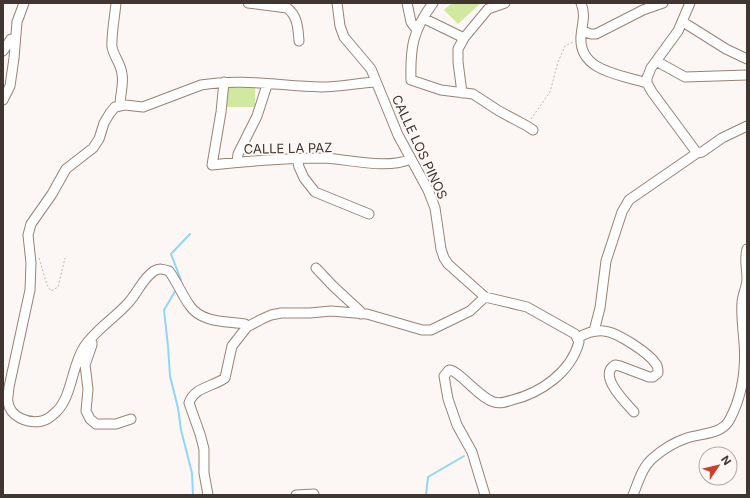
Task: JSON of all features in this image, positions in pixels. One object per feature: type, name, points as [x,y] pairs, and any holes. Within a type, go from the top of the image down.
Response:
[{"type":"street","points":[[3,100],[10,86],[17,22],[24,3]]},
{"type":"street","points":[[116,3],[112,46],[122,73],[123,84],[120,105]]},
{"type":"street","points":[[248,3],[288,6],[294,14],[299,41]]},
{"type":"street","name":"CALLE LOS PINOS","points":[[337,3],[340,26],[344,37],[371,69],[398,135],[428,190],[435,208],[441,249],[444,258],[448,264],[485,297]]},
{"type":"street","points":[[407,3],[410,22],[416,29]]},
{"type":"street","points":[[433,3],[416,29],[412,43],[410,60],[411,80],[441,90],[473,94],[530,128]]},
{"type":"street","points":[[462,93],[458,49],[464,38],[488,9],[505,3]]},
{"type":"street","points":[[580,3],[584,16],[581,46],[584,54],[592,64],[608,72],[648,83]]},
{"type":"street","points":[[581,34],[596,34],[643,10],[663,3]]},
{"type":"street","points":[[690,3],[678,31],[651,68],[647,78],[652,92],[697,153]]},
{"type":"street","points":[[423,18],[464,38]]},
{"type":"street","points":[[683,22],[726,49],[747,59]]},
{"type":"street","points":[[3,51],[11,39],[15,38]]},
{"type":"street","points":[[656,61],[685,76],[747,75]]},
{"type":"street","points":[[247,327],[245,324],[210,319],[197,315],[189,306],[169,271],[162,268],[149,275],[129,302],[93,336],[84,347],[78,359],[70,385],[60,407],[56,412],[42,421],[29,422],[19,418],[13,413],[8,403],[9,387],[30,290],[31,264],[28,235],[31,224],[52,194],[66,169],[93,148],[98,140],[104,124],[115,107],[120,105],[143,107],[201,85],[224,82],[235,81],[267,85],[322,87],[376,82]]},
{"type":"street","name":"CALLE LA PAZ","points":[[224,82],[221,112],[212,165],[297,158],[325,158],[361,163],[391,163],[403,162],[411,159]]},
{"type":"street","points":[[236,162],[238,154],[257,116],[267,85]]},
{"type":"street","points":[[594,330],[600,308],[606,262],[622,212],[630,200],[697,153],[702,152],[722,138],[747,126]]},
{"type":"street","points":[[297,158],[304,178],[315,192],[369,214]]},
{"type":"street","points":[[633,495],[640,476],[652,458],[668,447],[687,438],[715,432],[730,420],[743,386],[744,344],[741,320],[742,302],[747,280],[745,257],[747,249]]},
{"type":"street","points":[[316,268],[360,311],[360,314]]},
{"type":"street","points":[[208,495],[204,473],[204,450],[189,403],[194,394],[225,378],[232,346],[247,327],[262,319],[281,313],[331,311],[367,314],[422,330],[431,330],[470,311],[485,297],[527,307],[575,334],[579,342],[571,361],[565,369],[539,390],[502,403],[494,402],[486,398],[472,388],[454,371],[449,370],[444,376],[444,384],[448,399],[457,425],[472,452],[485,495]]},
{"type":"street","points":[[578,338],[594,330],[606,330],[640,348],[656,364],[658,373],[653,377],[649,377],[615,365],[610,369],[609,376],[613,386],[622,400],[634,412]]},
{"type":"street","points":[[90,340],[92,345],[85,365],[88,389],[86,411],[90,419],[96,424],[116,424],[131,419]]},
{"type":"street","points":[[296,495],[314,494]]},
{"type":"path","points":[[530,128],[550,92],[558,62],[565,46],[581,34]]},
{"type":"path","points":[[39,257],[47,285],[51,291],[58,287],[65,258]]},
{"type":"green space","points":[[452,3],[481,3],[458,24],[444,10]]},
{"type":"green space","points":[[226,87],[255,88],[255,107],[226,107]]},
{"type":"waterway","points":[[181,280],[171,254],[190,234]]},
{"type":"waterway","points":[[177,288],[164,310],[170,376],[178,408],[181,430],[192,473],[193,495]]},
{"type":"waterway","points":[[426,495],[428,477],[464,456]]}]
